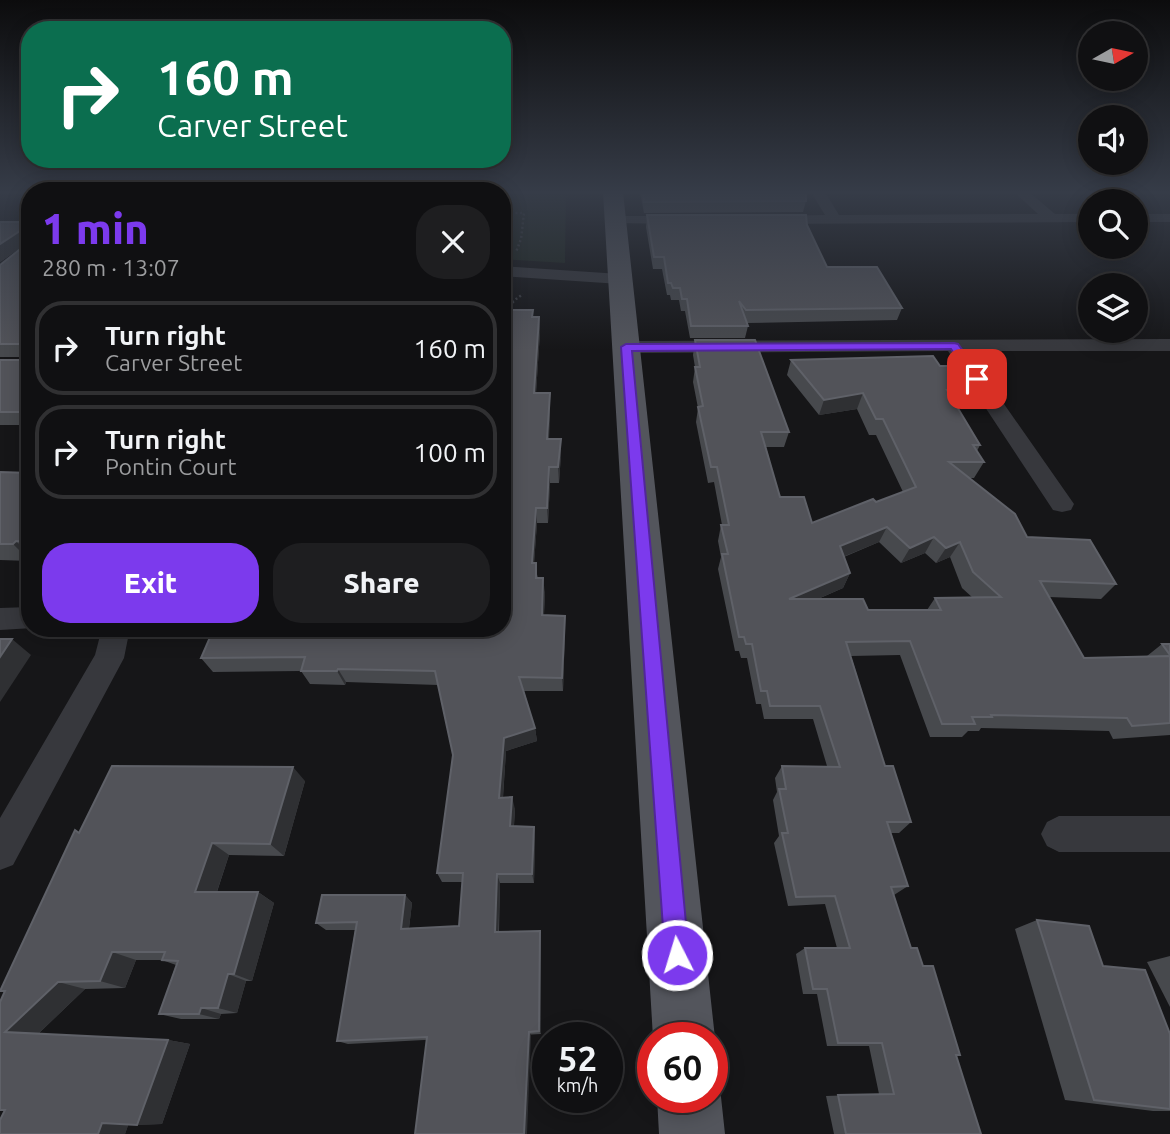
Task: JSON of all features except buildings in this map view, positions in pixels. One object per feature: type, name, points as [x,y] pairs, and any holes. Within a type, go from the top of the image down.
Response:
[{"type":"main road","points":[[617,245],[683,1022]]},
{"type":"main road","points":[[690,1113],[692,1134]]},
{"type":"street","points":[[511,265],[620,278]]},
{"type":"street","points":[[626,347],[1170,345]]},
{"type":"street","points":[[954,346],[1062,504]]},
{"type":"street","points":[[0,619],[21,618]]},
{"type":"street","points":[[0,852],[109,658],[114,637]]},
{"type":"street","points":[[1059,834],[1170,834]]},
{"type":"shaded area","points":[[511,245],[565,245],[565,263],[511,260]]},
{"type":"route","points":[[677,955],[626,347],[954,346],[977,379]]}]
